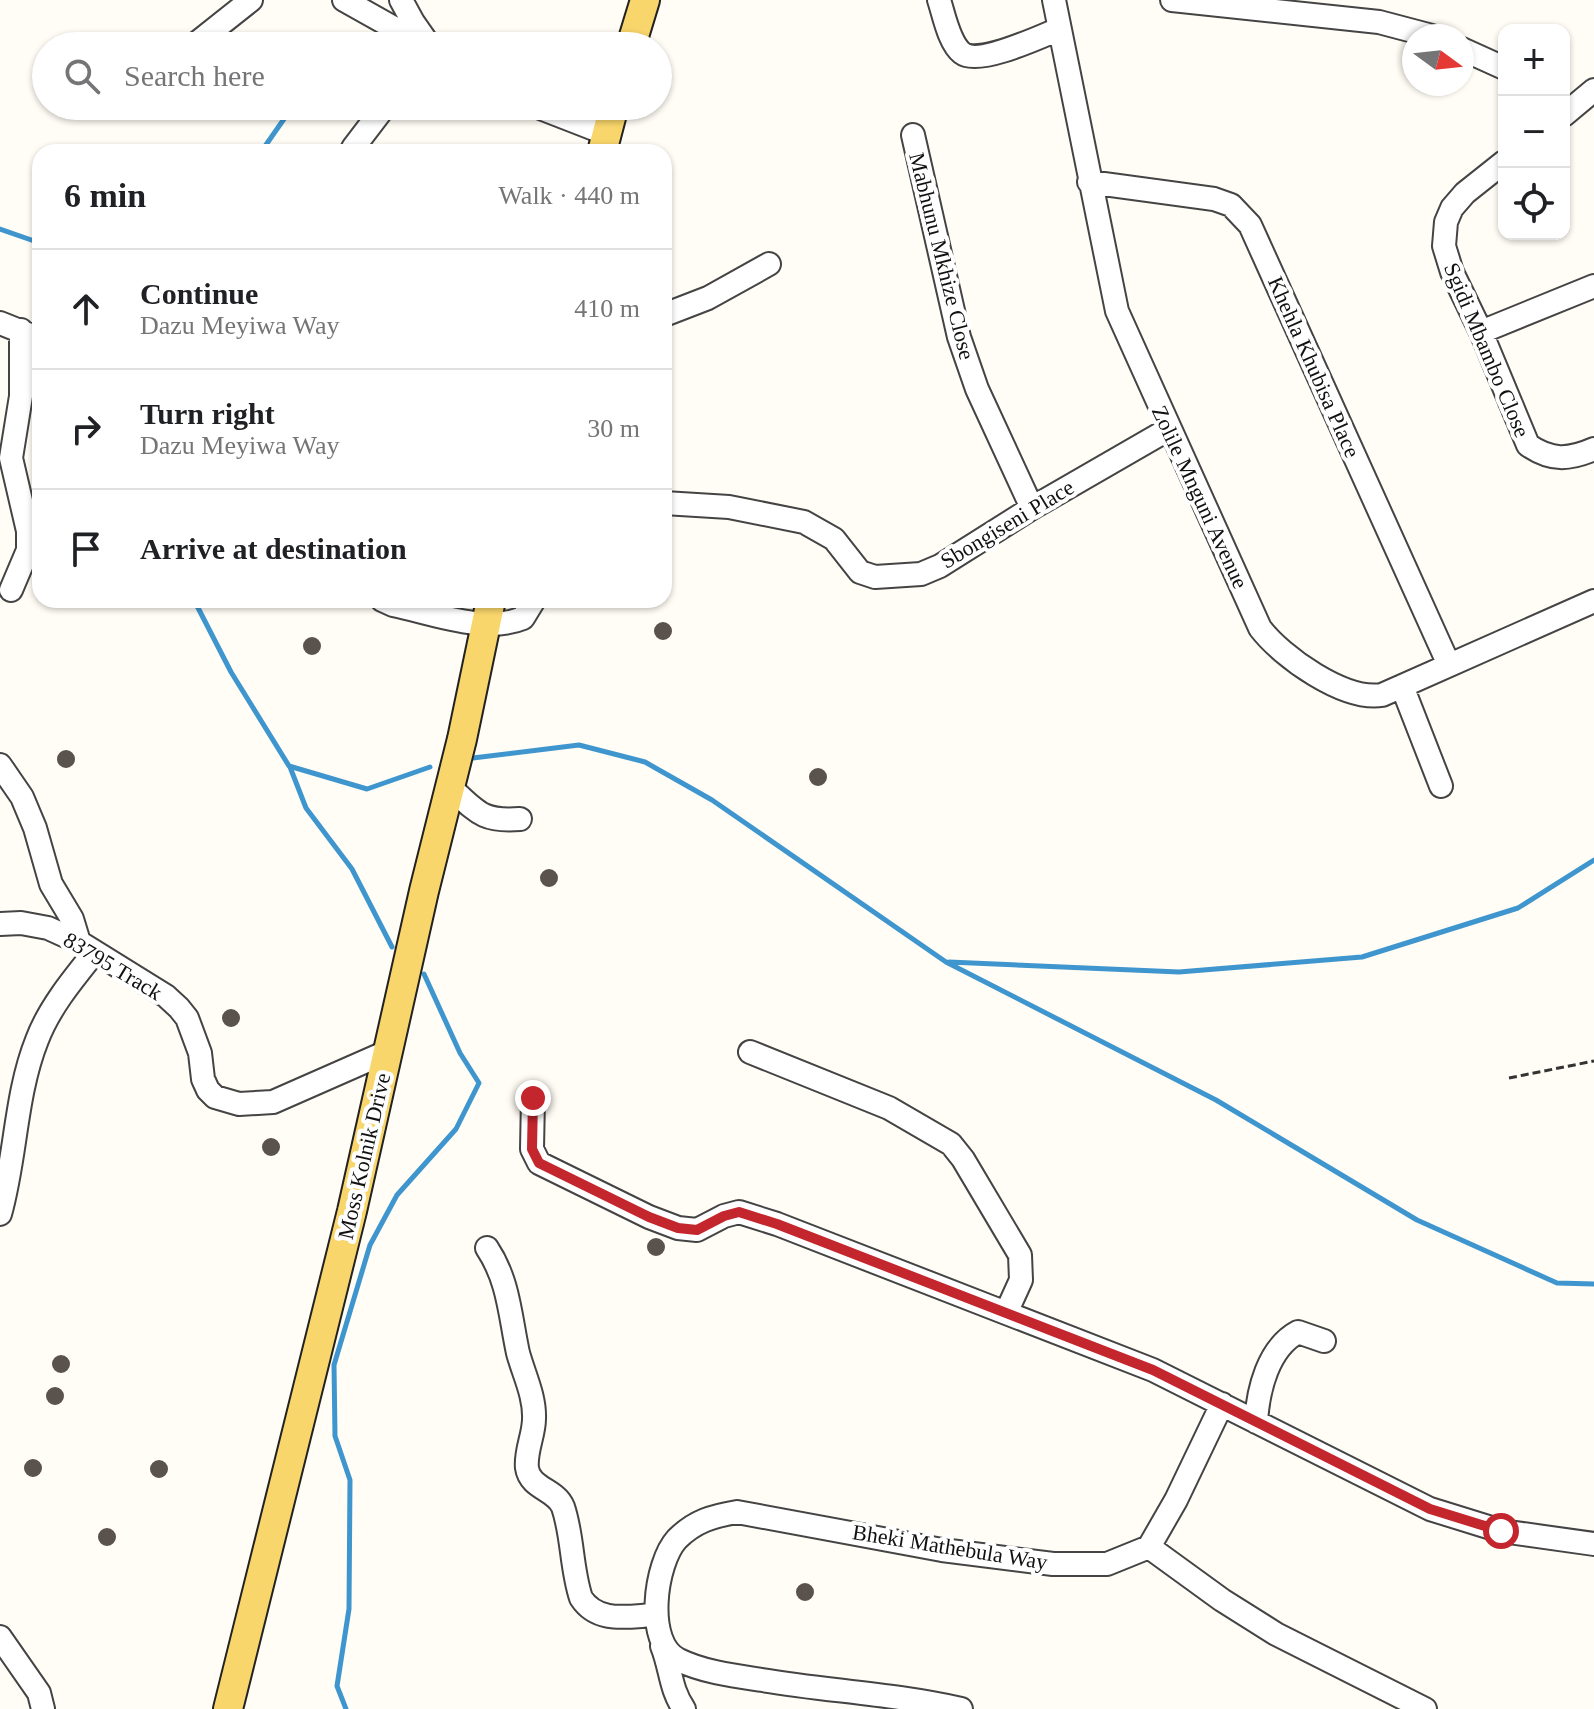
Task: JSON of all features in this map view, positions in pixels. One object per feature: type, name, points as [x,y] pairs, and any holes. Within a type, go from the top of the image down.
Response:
[{"type":"main road","points":[[635,32],[645,0]]},
{"type":"main road","points":[[604,143],[610,120]]},
{"type":"main road","name":"Moss Kolnik Drive","points":[[228,1709],[345,1241],[488,613]]},
{"type":"street","points":[[211,32],[251,0]]},
{"type":"street","points":[[344,0],[402,32]]},
{"type":"street","points":[[401,0],[419,32]]},
{"type":"street","points":[[939,0],[955,43],[961,53],[967,55],[985,55],[1059,29]]},
{"type":"street","name":"Zolile Mnguni Avenue","points":[[1054,0],[1117,311],[1260,628],[1272,644],[1324,679],[1360,695],[1382,695],[1594,601]]},
{"type":"street","points":[[1172,0],[1379,22],[1402,28]]},
{"type":"street","points":[[1474,54],[1498,65]]},
{"type":"street","points":[[356,144],[374,120]]},
{"type":"street","points":[[561,120],[604,143]]},
{"type":"street","name":"Mabhunu Mkhize Close","points":[[913,135],[959,337],[977,389],[1032,508]]},
{"type":"street","name":"Sgidi Mbambo Close","points":[[1498,167],[1465,193],[1452,208],[1444,234],[1444,246],[1452,272],[1481,332],[1528,445],[1552,457],[1564,458],[1594,449]]},
{"type":"street","name":"Khehla Khubisa Place","points":[[1089,182],[1214,199],[1231,205],[1250,225],[1449,665]]},
{"type":"street","points":[[672,312],[708,298],[769,264]]},
{"type":"street","points":[[1481,332],[1594,286]]},
{"type":"street","points":[[11,590],[28,550],[28,531],[11,458],[21,396],[20,330]]},
{"type":"street","name":"Sbongiseni Place","points":[[672,503],[718,505],[804,522],[834,539],[860,572],[875,577],[921,574],[940,566],[1032,508],[1169,429]]},
{"type":"street","points":[[429,608],[488,613],[503,624],[523,618],[529,608]]},
{"type":"street","points":[[1402,686],[1441,786]]},
{"type":"street","points":[[0,765],[22,797],[35,828],[51,884],[86,948],[37,1039],[27,1073],[0,1214]]},
{"type":"street","points":[[450,787],[490,819],[520,819]]},
{"type":"street","name":"83795 Track","points":[[0,924],[21,923],[48,928],[86,948],[179,1008],[195,1035],[203,1079],[215,1097],[239,1104],[273,1102],[389,1051]]},
{"type":"street","points":[[750,1052],[889,1108],[951,1144],[1020,1255],[1021,1280],[1006,1313]]},
{"type":"street","points":[[533,1098],[532,1149],[539,1163],[649,1217],[678,1228],[697,1230],[739,1212],[777,1224],[1153,1370],[1430,1509],[1501,1531],[1594,1544]]},
{"type":"street","points":[[487,1248],[504,1282],[518,1353],[534,1405],[527,1468],[531,1480],[562,1505],[575,1581],[581,1598],[588,1608],[606,1617],[656,1615],[669,1663],[669,1680],[675,1697],[684,1709]]},
{"type":"street","points":[[1256,1422],[1257,1401],[1268,1366],[1287,1340],[1298,1332],[1324,1341]]},
{"type":"street","points":[[1222,1404],[1176,1500],[1149,1547],[1222,1600],[1276,1634],[1425,1709]]},
{"type":"street","name":"Bheki Mathebula Way","points":[[656,1615],[664,1566],[675,1541],[696,1523],[711,1516],[737,1512],[942,1550],[1053,1564],[1107,1564],[1149,1547]]},
{"type":"street","points":[[0,1637],[27,1672],[39,1693],[43,1709]]},
{"type":"street","points":[[662,1645],[677,1660],[729,1675],[961,1709]]},
{"type":"path","points":[[1509,1078],[1594,1061]]},
{"type":"building","points":[[663,622],[672,631],[663,640],[654,631]]},
{"type":"building","points":[[312,637],[321,646],[312,655],[303,646]]},
{"type":"building","points":[[66,750],[75,759],[66,768],[57,759]]},
{"type":"building","points":[[818,768],[827,777],[818,786],[809,777]]},
{"type":"building","points":[[549,869],[558,878],[549,887],[540,878]]},
{"type":"building","points":[[231,1009],[240,1018],[231,1027],[222,1018]]},
{"type":"building","points":[[271,1138],[280,1147],[271,1156],[262,1147]]},
{"type":"building","points":[[656,1238],[665,1247],[656,1256],[647,1247]]},
{"type":"building","points":[[61,1355],[70,1364],[61,1373],[52,1364]]},
{"type":"building","points":[[55,1387],[64,1396],[55,1405],[46,1396]]},
{"type":"building","points":[[33,1459],[42,1468],[33,1477],[24,1468]]},
{"type":"building","points":[[159,1460],[168,1469],[159,1478],[150,1469]]},
{"type":"building","points":[[107,1528],[116,1537],[107,1546],[98,1537]]},
{"type":"building","points":[[805,1583],[814,1592],[805,1601],[796,1592]]},
{"type":"waterway","points":[[267,144],[283,120]]},
{"type":"waterway","points":[[0,229],[32,240]]},
{"type":"waterway","points":[[198,608],[231,672],[289,766],[367,789],[430,767]]},
{"type":"waterway","points":[[473,758],[579,745],[645,762],[712,800],[946,962],[1216,1100],[1417,1220],[1557,1283],[1594,1284]]},
{"type":"waterway","points":[[290,767],[306,808],[352,869],[392,947]]},
{"type":"waterway","points":[[949,962],[1179,972],[1362,957],[1518,908],[1594,860]]},
{"type":"waterway","points":[[346,1709],[337,1686],[349,1609],[350,1480],[335,1436],[334,1365],[370,1245],[397,1195],[456,1129],[479,1083],[460,1053],[424,974]]},
{"type":"route","points":[[533,1098],[532,1149],[539,1163],[665,1225],[697,1230],[739,1212],[777,1224],[1153,1370],[1430,1509],[1501,1531]]}]
